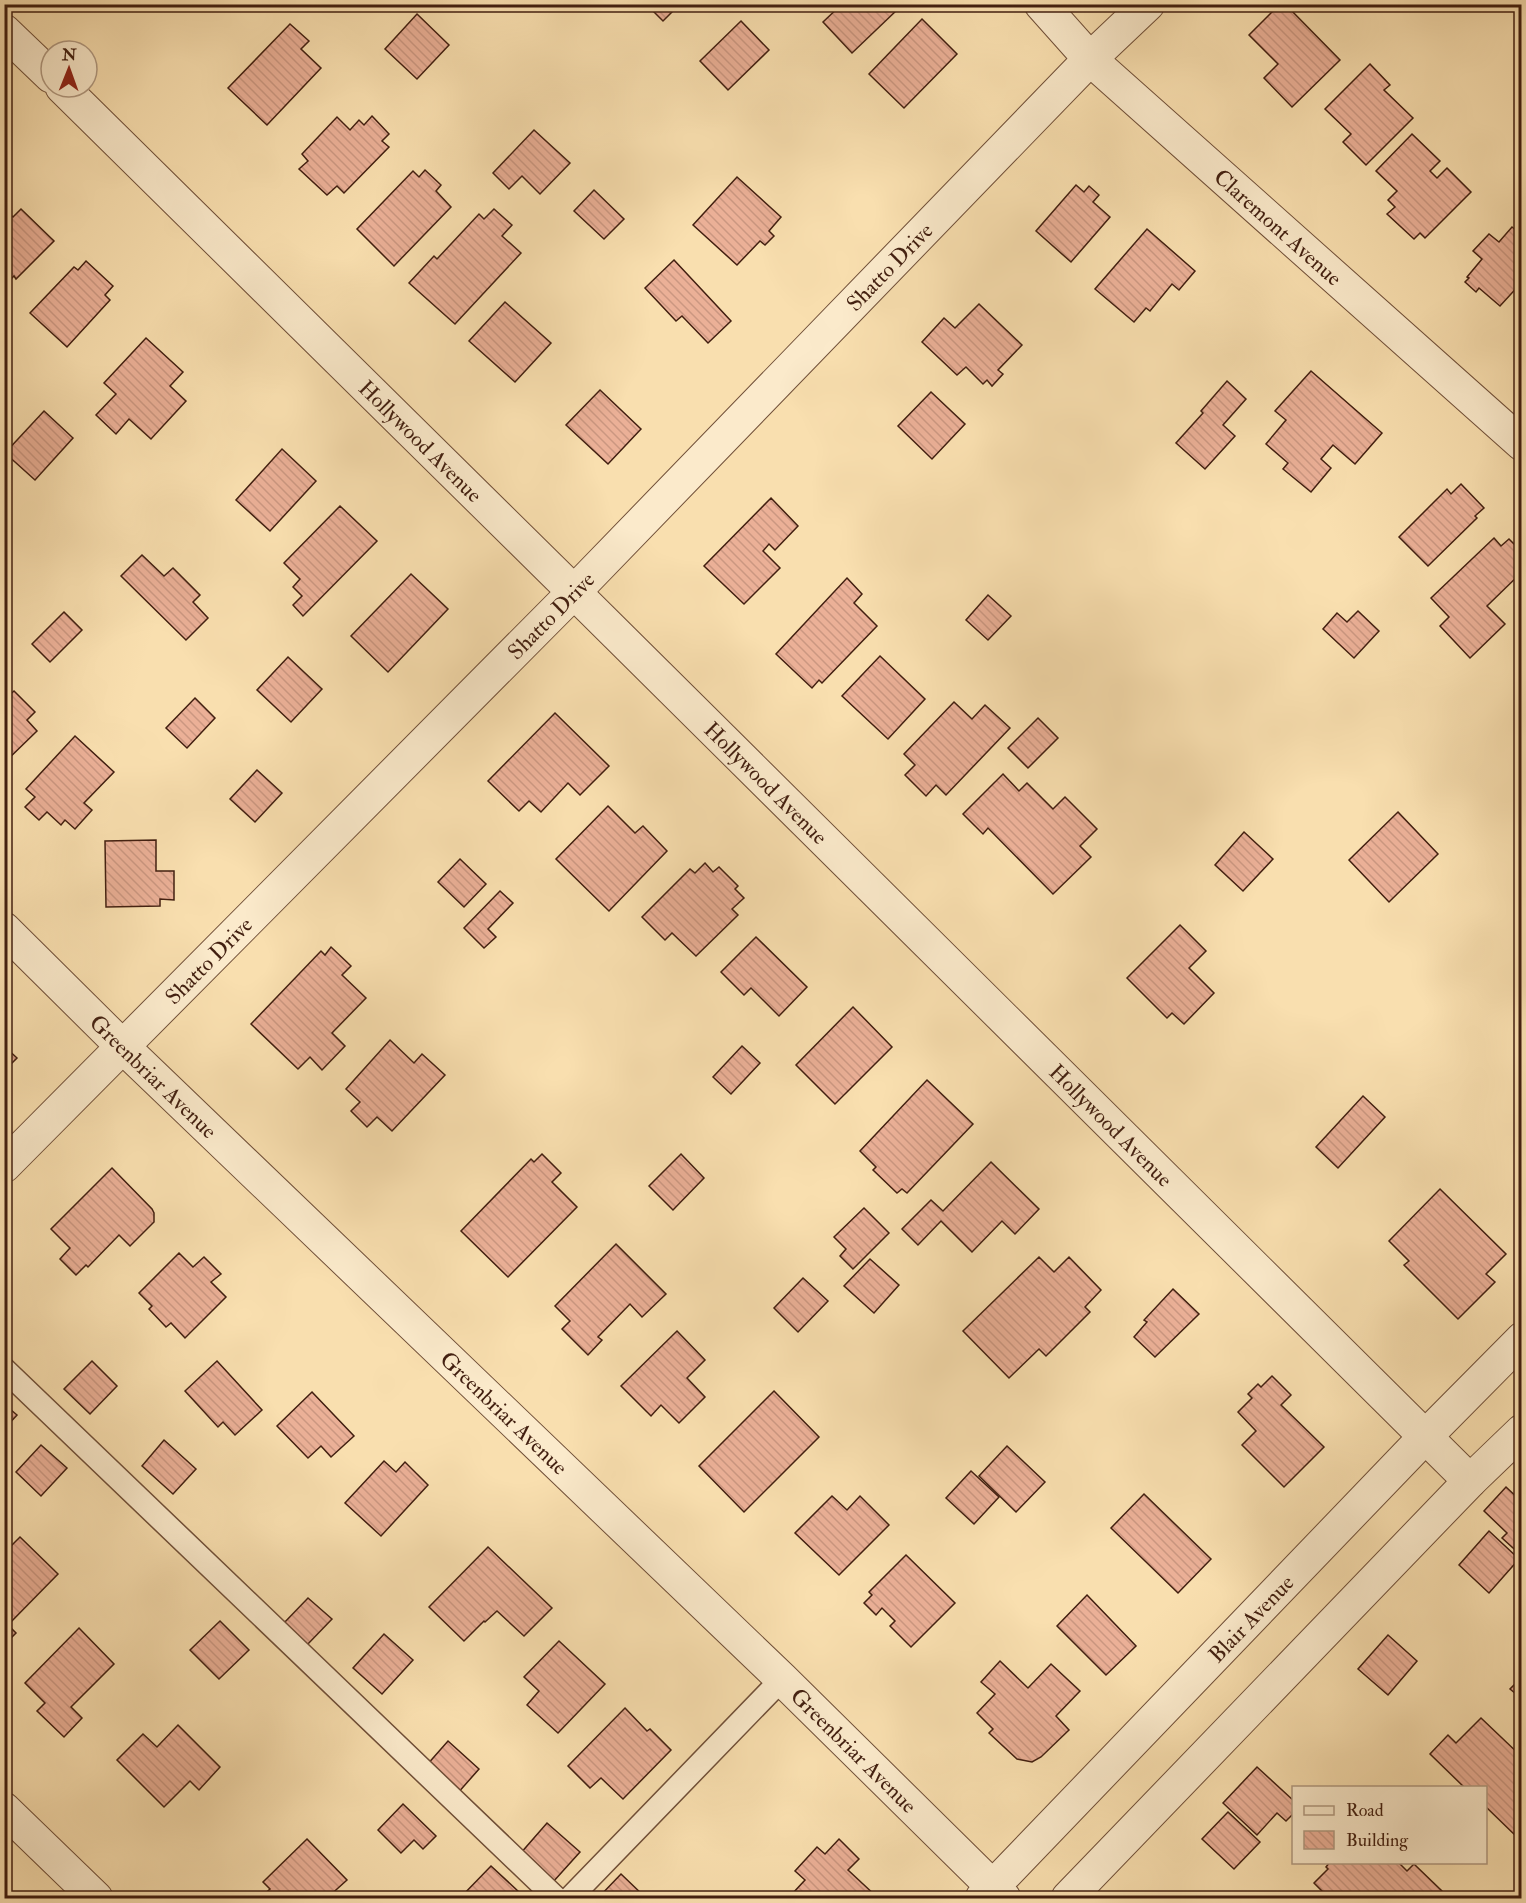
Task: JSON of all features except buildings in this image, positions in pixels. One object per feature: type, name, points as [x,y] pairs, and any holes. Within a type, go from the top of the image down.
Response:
[{"type":"street","name":"Claremont Avenue","points":[[1041,4],[1090,59],[1521,444]]},
{"type":"street","name":"Shatto Drive","points":[[4,1166],[574,592],[1090,59],[1148,4]]},
{"type":"street","points":[[4,31],[39,65]]},
{"type":"street","name":"Hollywood Avenue","points":[[74,99],[1470,1481]]},
{"type":"street","name":"Greenbriar Avenue","points":[[4,929],[122,1046],[782,1679],[993,1895]]},
{"type":"street","name":"Blair Avenue","points":[[993,1895],[1425,1437],[1521,1339]]},
{"type":"street","points":[[1068,1899],[1470,1481],[1521,1431]]},
{"type":"street","points":[[4,1809],[96,1899]]},
{"type":"lane","points":[[4,1369],[556,1899]]},
{"type":"lane","points":[[570,1899],[782,1679]]}]
